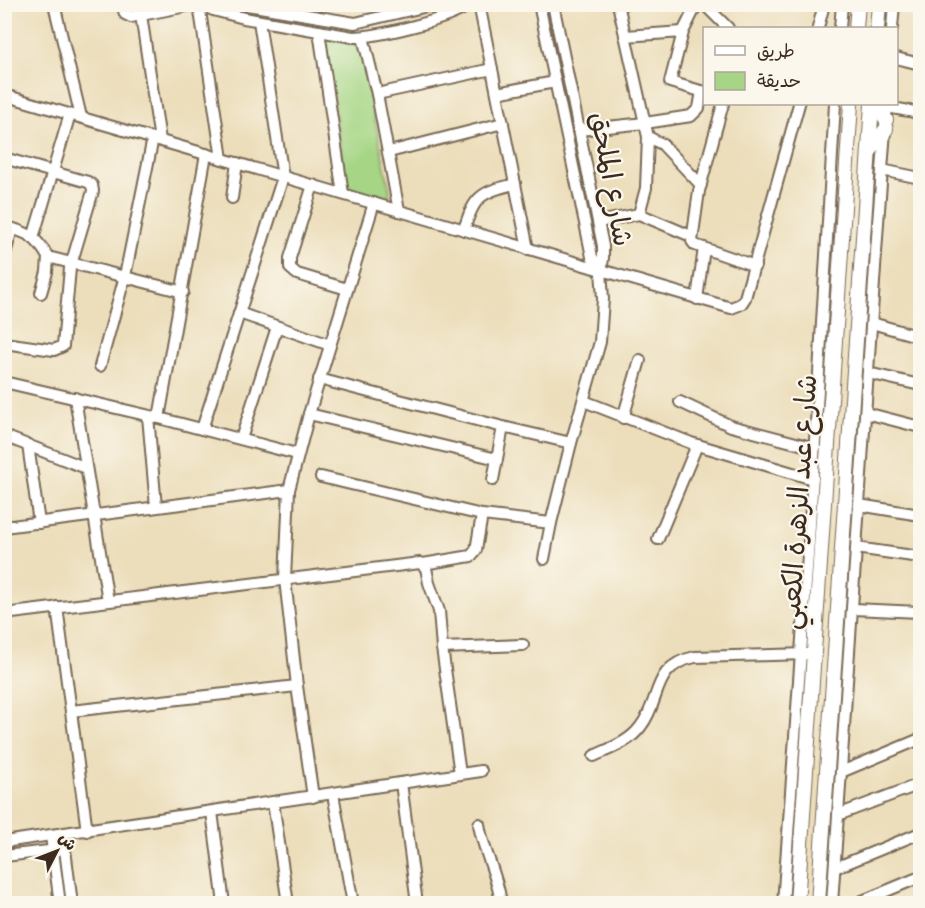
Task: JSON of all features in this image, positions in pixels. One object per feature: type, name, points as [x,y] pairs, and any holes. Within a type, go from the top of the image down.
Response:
[{"type":"main road","points":[[856,27],[858,4]]},
{"type":"main road","points":[[877,27],[879,4]]},
{"type":"main road","name":"شارع عبد الزهرة الكعبي","points":[[797,903],[807,654],[835,334],[851,105]]},
{"type":"main road","points":[[869,152],[882,111]]},
{"type":"main road","name":"شارع عبد الزهرة الكعبي","points":[[818,903],[869,152],[882,111]]},
{"type":"main road","points":[[835,334],[844,343],[856,341]]},
{"type":"main road","points":[[831,379],[843,374],[854,379]]},
{"type":"street","points":[[54,4],[81,117]]},
{"type":"street","points":[[122,4],[123,11],[128,16],[199,4],[226,14],[260,21],[363,37],[455,14],[469,4]]},
{"type":"street","points":[[199,4],[222,159]]},
{"type":"street","points":[[241,4],[288,10],[355,23],[436,4]]},
{"type":"street","points":[[479,4],[528,249]]},
{"type":"street","name":"شارع الملحق","points":[[539,4],[591,252],[601,270]]},
{"type":"street","name":"شارع الملحق","points":[[553,4],[603,249],[601,270]]},
{"type":"street","points":[[618,4],[648,137],[645,188],[639,214]]},
{"type":"street","points":[[579,130],[691,116],[699,108],[703,91],[670,82],[683,32],[697,4]]},
{"type":"street","points":[[704,4],[727,27]]},
{"type":"street","points":[[818,27],[824,4]]},
{"type":"street","points":[[840,27],[842,4]]},
{"type":"street","points":[[892,27],[894,4]]},
{"type":"street","points":[[288,10],[295,27]]},
{"type":"street","points":[[100,366],[125,276],[156,139],[141,15]]},
{"type":"street","points":[[202,429],[283,177],[260,21]]},
{"type":"street","points":[[319,31],[343,194]]},
{"type":"street","points":[[625,36],[683,32]]},
{"type":"street","points":[[363,37],[377,94],[399,211]]},
{"type":"street","points":[[898,58],[921,64]]},
{"type":"street","points":[[377,94],[492,69]]},
{"type":"street","points":[[497,93],[555,82]]},
{"type":"street","points":[[4,95],[731,308],[741,304],[745,298],[799,105]]},
{"type":"street","points":[[723,105],[701,185],[691,236],[695,245],[755,266]]},
{"type":"street","points":[[783,903],[807,654],[814,448],[835,105]]},
{"type":"street","points":[[832,903],[882,170],[882,111],[921,113]]},
{"type":"street","points":[[33,238],[70,114]]},
{"type":"street","points":[[389,152],[503,123]]},
{"type":"street","points":[[648,137],[663,144],[701,185]]},
{"type":"street","points":[[156,507],[154,417],[183,292],[206,154]]},
{"type":"street","points":[[4,158],[88,182],[93,188],[71,262],[63,346],[54,350],[4,343]]},
{"type":"street","points":[[232,198],[237,163]]},
{"type":"street","points":[[882,170],[921,178]]},
{"type":"street","points":[[464,230],[472,205],[479,197],[491,189],[515,184]]},
{"type":"street","points":[[313,185],[290,258],[290,268],[297,274],[347,289]]},
{"type":"street","points":[[313,797],[285,579],[289,490],[297,454],[374,203]]},
{"type":"street","points":[[598,222],[639,214],[691,236]]},
{"type":"street","points":[[4,257],[8,227],[25,232],[33,238],[48,257],[183,292]]},
{"type":"street","points":[[697,299],[704,248]]},
{"type":"street","points":[[41,293],[47,272],[48,257]]},
{"type":"street","points":[[544,559],[571,443],[600,342],[603,299],[601,270]]},
{"type":"street","points":[[239,313],[330,345]]},
{"type":"street","points":[[872,323],[921,337]]},
{"type":"street","points":[[241,439],[278,327]]},
{"type":"street","points":[[623,418],[640,360]]},
{"type":"street","points":[[868,373],[921,385]]},
{"type":"street","points":[[319,380],[571,443]]},
{"type":"street","points":[[4,382],[154,417],[297,454]]},
{"type":"street","points":[[75,398],[108,601]]},
{"type":"street","points":[[584,401],[623,418],[698,445],[813,478]]},
{"type":"street","points":[[680,402],[731,426],[814,448]]},
{"type":"street","points":[[866,413],[921,426]]},
{"type":"street","points":[[309,414],[497,459]]},
{"type":"street","points":[[493,480],[503,427]]},
{"type":"street","points":[[4,436],[86,468]]},
{"type":"street","points":[[28,445],[39,523]]},
{"type":"street","points":[[658,539],[698,445]]},
{"type":"street","points":[[321,477],[482,515],[551,523]]},
{"type":"street","points":[[4,527],[289,490]]},
{"type":"street","points":[[859,505],[921,515]]},
{"type":"street","points":[[4,614],[465,558],[473,555],[476,550],[482,515]]},
{"type":"street","points":[[856,548],[921,557]]},
{"type":"street","points":[[423,564],[427,570],[439,611],[460,774]]},
{"type":"street","points":[[57,607],[87,831]]},
{"type":"street","points":[[853,609],[921,612]]},
{"type":"street","points":[[442,648],[523,645]]},
{"type":"street","points":[[594,756],[626,740],[637,731],[649,713],[662,677],[682,660],[695,657],[807,654]]},
{"type":"street","points":[[70,711],[297,686]]},
{"type":"street","points":[[841,772],[921,739]]},
{"type":"street","points":[[4,842],[481,771]]},
{"type":"street","points":[[401,783],[417,903]]},
{"type":"street","points":[[838,816],[921,784]]},
{"type":"street","points":[[333,794],[353,903]]},
{"type":"street","points":[[273,802],[288,903]]},
{"type":"street","points":[[212,812],[224,903]]},
{"type":"street","points":[[479,824],[483,844],[495,873],[501,903]]},
{"type":"street","points":[[835,868],[921,833]]},
{"type":"street","points":[[51,836],[57,903],[72,902],[63,834]]},
{"type":"street","points":[[4,856],[65,849]]},
{"type":"street","points":[[855,903],[921,877]]},
{"type":"green space","points":[[325,38],[349,41],[360,49],[390,191],[388,199],[383,200],[346,187]]}]
